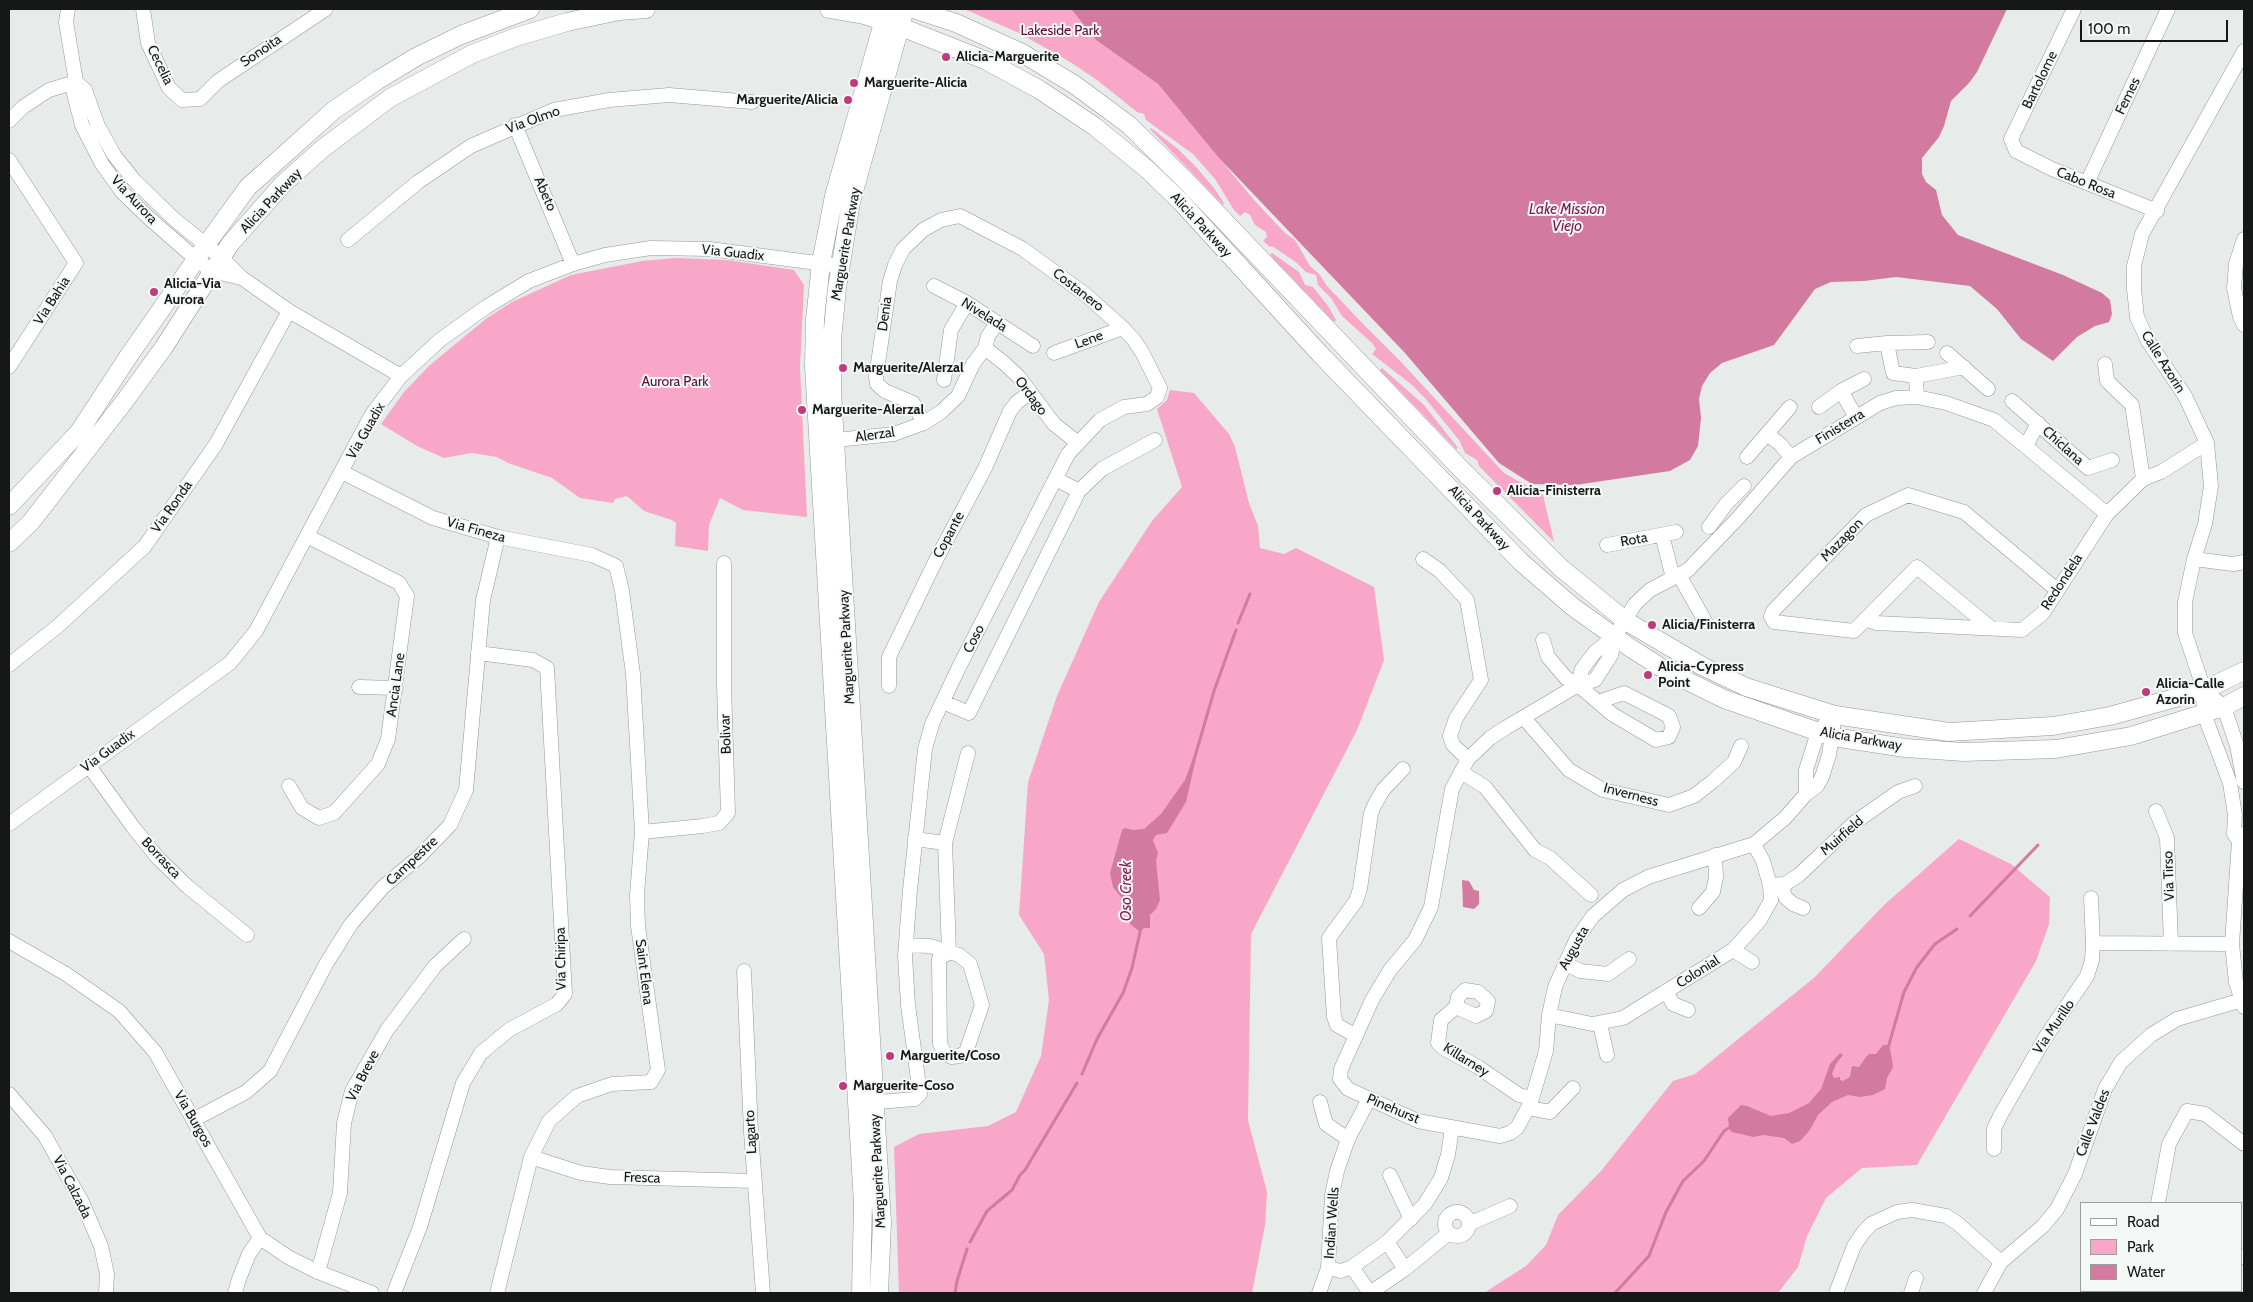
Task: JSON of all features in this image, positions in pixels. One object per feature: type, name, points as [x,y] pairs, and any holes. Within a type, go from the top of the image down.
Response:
[{"type":"main road","name":"Alicia Parkway","points":[[9,506],[79,432],[128,357],[248,187],[334,110],[416,57],[461,35],[530,9]]},
{"type":"main road","name":"Alicia Parkway","points":[[9,542],[31,522],[124,402],[164,347],[230,244],[283,184],[345,131],[390,98],[472,54],[516,37],[567,22],[620,11],[646,9]]},
{"type":"main road","name":"Alicia Parkway","points":[[829,9],[885,15],[900,27],[973,55],[1016,75],[1067,106],[1126,151],[1181,202],[1320,354],[1521,562],[1573,607],[1665,670],[1724,699],[1825,734],[1905,748],[1964,752],[2056,749],[2131,736],[2224,707],[2244,696]]},
{"type":"main road","name":"Marguerite Parkway","points":[[879,1293],[882,1222],[835,440],[832,339],[840,266],[851,202],[905,9]]},
{"type":"main road","name":"Alicia Parkway","points":[[913,9],[956,23],[1022,53],[1075,85],[1129,125],[1174,169],[1481,490],[1561,568],[1626,621],[1702,666],[1746,687],[1835,715],[1949,732],[2053,726],[2110,716],[2204,690],[2244,671]]},
{"type":"main road","name":"Marguerite Parkway","points":[[861,1293],[863,1204],[814,366],[815,320],[821,263],[834,196],[885,15]]},
{"type":"street","name":"Via Aurora","points":[[68,9],[66,22],[76,82],[85,90],[98,126],[119,161],[134,180],[174,219],[202,252],[217,264],[242,278],[289,311],[401,376]]},
{"type":"street","name":"Cecelia","points":[[143,9],[148,43],[169,88],[182,100],[200,99]]},
{"type":"street","name":"Sonoita","points":[[200,99],[218,80],[326,9]]},
{"type":"street","name":"Bartolome","points":[[2016,151],[2011,140],[2074,9]]},
{"type":"street","name":"Femes","points":[[2087,183],[2168,9]]},
{"type":"street","name":"Calle Azorin","points":[[2243,1004],[2233,964],[2232,944],[2242,836],[2234,834],[2234,804],[2226,772],[2204,714],[2204,690],[2185,632],[2185,602],[2194,558],[2205,524],[2211,486],[2207,443],[2185,396],[2148,341],[2137,317],[2134,266],[2142,234],[2244,52]]},
{"type":"street","points":[[9,121],[23,107],[49,90],[76,82]]},
{"type":"street","name":"Via Olmo","points":[[348,240],[418,182],[471,146],[515,125],[554,110],[669,94],[752,102]]},
{"type":"street","name":"Abeto","points":[[515,125],[555,216],[573,264]]},
{"type":"street","name":"Cabo Rosa","points":[[2016,151],[2052,169],[2156,211]]},
{"type":"street","name":"Via Bahia","points":[[9,160],[76,263],[9,367]]},
{"type":"street","name":"Costanero","points":[[960,216],[1023,249],[1086,295],[1124,328],[1142,352],[1160,388],[1157,398]]},
{"type":"street","name":"Denia","points":[[924,423],[913,404],[885,391],[877,384],[876,377],[890,281],[894,265],[903,249],[923,230],[941,220],[960,216]]},
{"type":"street","points":[[2244,239],[2236,264],[2234,288],[2240,317],[2244,325]]},
{"type":"street","name":"Via Guadix","points":[[9,824],[230,663],[256,631],[372,414],[401,376],[440,340],[486,307],[529,281],[573,264],[605,255],[651,248],[710,249],[840,266]]},
{"type":"street","name":"Nivelada","points":[[934,286],[967,303],[1033,346]]},
{"type":"street","points":[[944,380],[951,330],[967,303]]},
{"type":"street","name":"Via Ronda","points":[[9,665],[58,626],[144,546],[216,444],[289,311]]},
{"type":"street","name":"Alerzal","points":[[817,441],[894,434],[924,423],[941,412],[958,396],[973,364],[985,348],[988,336],[997,323]]},
{"type":"street","name":"Lene","points":[[1054,353],[1124,328]]},
{"type":"street","points":[[1857,346],[1928,342]]},
{"type":"street","points":[[1887,343],[1893,373],[1916,376],[1964,367]]},
{"type":"street","name":"Ordago","points":[[985,348],[1019,378],[1054,424],[1078,443]]},
{"type":"street","points":[[1947,353],[1988,388]]},
{"type":"street","points":[[2105,364],[2107,381],[2132,405],[2143,479]]},
{"type":"street","points":[[1916,376],[1917,398]]},
{"type":"street","points":[[1819,407],[1841,391],[1864,379]]},
{"type":"street","points":[[1841,391],[1856,417]]},
{"type":"street","name":"Copante","points":[[889,686],[889,657],[893,648],[936,560],[985,468],[1010,411],[1017,402],[1030,393]]},
{"type":"street","name":"Coso","points":[[857,1104],[915,1099],[920,1094],[908,1005],[906,945],[925,749],[932,724],[1068,454],[1100,420],[1124,407],[1147,404],[1157,398]]},
{"type":"street","name":"Finisterra","points":[[1578,684],[1582,669],[1595,652],[1616,636],[1635,604],[1650,590],[1688,570],[1738,518],[1791,457],[1856,417],[1896,398],[1917,398],[1946,403],[1994,420],[2107,514]]},
{"type":"street","name":"Chiclana","points":[[2012,401],[2088,468]]},
{"type":"street","points":[[1747,457],[1790,407]]},
{"type":"street","name":"Chiclana","points":[[2026,446],[2038,423]]},
{"type":"street","points":[[1766,434],[1780,444],[1791,457]]},
{"type":"street","name":"Coso","points":[[943,702],[969,714],[1079,492],[1102,469],[1155,440]]},
{"type":"street","name":"Redondela","points":[[1774,622],[1854,631],[1862,622],[2022,630],[2043,613],[2107,514],[2143,479],[2161,472],[2207,443]]},
{"type":"street","name":"Chiclana","points":[[2077,488],[2088,468],[2112,460]]},
{"type":"street","name":"Via Fineza","points":[[342,472],[433,518],[498,537],[592,555],[616,566]]},
{"type":"street","points":[[1056,479],[1079,492]]},
{"type":"street","points":[[1709,527],[1726,504],[1744,486]]},
{"type":"street","name":"Mazagon","points":[[1774,622],[1771,617],[1773,611],[1866,515],[1903,495],[1964,512],[2057,590]]},
{"type":"street","points":[[1726,504],[1738,518]]},
{"type":"street","name":"Rota","points":[[1607,545],[1676,532]]},
{"type":"street","name":"Rota","points":[[1662,535],[1676,577],[1705,621]]},
{"type":"street","name":"Ancia Lane","points":[[289,786],[302,808],[319,818],[334,813],[378,764],[388,739],[407,596],[399,583],[307,536]]},
{"type":"street","name":"Campestre","points":[[193,1120],[246,1092],[270,1072],[326,964],[351,924],[383,887],[420,856],[450,825],[466,790],[483,600],[498,537]]},
{"type":"street","points":[[2194,558],[2234,564],[2244,562]]},
{"type":"street","points":[[1423,559],[1440,571],[1467,600],[1480,680],[1456,718],[1450,736],[1453,745],[1464,766],[1485,787],[1535,850],[1550,858],[1591,895]]},
{"type":"street","name":"Bolivar","points":[[642,832],[719,823],[728,813],[724,685],[724,563]]},
{"type":"street","name":"Saint Elena","points":[[497,1293],[532,1157],[549,1121],[577,1096],[612,1084],[652,1082],[658,1070],[638,926],[637,895],[642,832],[633,674],[622,591],[616,566]]},
{"type":"street","points":[[1862,622],[1917,567],[1991,628]]},
{"type":"street","points":[[1543,640],[1548,657],[1566,678],[1578,684],[1598,702],[1612,714],[1656,740],[1669,737],[1672,727],[1669,716],[1624,693],[1598,702]]},
{"type":"street","name":"Via Chiripa","points":[[394,1293],[420,1227],[463,1083],[481,1053],[509,1030],[557,1004],[564,994],[547,668],[533,660],[478,654]]},
{"type":"street","points":[[1404,769],[1383,790],[1374,804],[1360,889],[1356,901],[1329,938],[1334,1017],[1337,1025],[1356,1036],[1381,982],[1415,940],[1431,907],[1445,818],[1452,789],[1464,766],[1490,738],[1578,684]]},
{"type":"street","points":[[359,687],[396,688]]},
{"type":"street","points":[[2204,690],[2224,707],[2242,767],[2244,782]]},
{"type":"street","name":"Augusta","points":[[1452,1128],[1500,1136],[1510,1133],[1517,1128],[1530,1103],[1546,1051],[1548,1015],[1555,986],[1576,940],[1593,916],[1623,890],[1648,877],[1754,844],[1785,818],[1806,794],[1806,770],[1835,715]]},
{"type":"street","name":"Inverness","points":[[1524,718],[1569,770],[1603,790],[1669,805],[1694,796],[1712,782],[1734,762],[1742,746]]},
{"type":"street","points":[[949,952],[945,843],[968,753]]},
{"type":"street","name":"Borrasca","points":[[89,766],[133,828],[158,858],[188,887],[247,936]]},
{"type":"street","points":[[2226,772],[2242,767]]},
{"type":"street","name":"Muirfield","points":[[1775,885],[1785,884],[1799,875],[1854,823],[1898,792],[1915,786]]},
{"type":"street","name":"Via Tirso","points":[[2156,811],[2167,838],[2171,944]]},
{"type":"street","points":[[915,839],[945,843]]},
{"type":"street","name":"Colonial","points":[[1548,1015],[1600,1024],[1623,1018],[1733,950],[1760,920],[1771,900],[1775,885],[1754,844]]},
{"type":"street","points":[[1699,908],[1713,892],[1716,877],[1714,855]]},
{"type":"street","points":[[1775,885],[1786,898],[1803,908]]},
{"type":"street","name":"Via Murillo","points":[[1994,1149],[1994,1129],[2000,1116],[2045,1038],[2087,976],[2092,960],[2093,943],[2091,898]]},
{"type":"street","name":"Via Breve","points":[[318,1272],[340,1192],[344,1123],[352,1091],[387,1030],[434,966],[464,939]]},
{"type":"street","name":"Via Burgos","points":[[9,941],[66,974],[119,1011],[154,1052],[260,1238],[288,1257],[318,1272],[372,1293]]},
{"type":"street","points":[[2093,943],[2232,944]]},
{"type":"street","points":[[906,945],[930,946],[949,952],[965,959],[970,964],[982,1005],[970,1045],[966,1052],[960,1056],[952,1057],[945,1054],[940,1044],[939,960],[949,952]]},
{"type":"street","points":[[1733,950],[1752,962]]},
{"type":"street","points":[[1565,963],[1580,971],[1608,974],[1629,959]]},
{"type":"street","name":"Lagarto","points":[[744,971],[750,1132],[763,1293]]},
{"type":"street","points":[[1666,991],[1673,1004],[1688,1010]]},
{"type":"street","name":"Calle Valdes","points":[[1984,1293],[2001,1262],[2043,1226],[2057,1209],[2075,1174],[2085,1141],[2105,1089],[2121,1062],[2151,1035],[2177,1019],[2243,1004]]},
{"type":"street","name":"Killarney","points":[[1456,1007],[1441,1020],[1438,1043],[1450,1052],[1478,1067],[1530,1103]]},
{"type":"street","points":[[1600,1024],[1607,1055]]},
{"type":"street","name":"Pinehurst","points":[[1356,1036],[1341,1069],[1340,1079],[1348,1089],[1418,1121],[1452,1128]]},
{"type":"street","points":[[1530,1103],[1550,1112],[1573,1088]]},
{"type":"street","name":"Via Calzada","points":[[9,1094],[45,1136],[82,1202],[101,1246],[107,1274],[106,1293]]},
{"type":"street","name":"Indian Wells","points":[[1319,1293],[1328,1268],[1332,1195],[1337,1171],[1348,1139],[1369,1099]]},
{"type":"street","points":[[1320,1102],[1326,1124],[1348,1139]]},
{"type":"street","points":[[2158,1202],[2169,1144],[2187,1112],[2204,1114],[2244,1144]]},
{"type":"street","points":[[1328,1268],[1341,1271],[1352,1267],[1387,1242],[1425,1204],[1442,1178],[1452,1128]]},
{"type":"street","name":"Fresca","points":[[532,1157],[581,1173],[610,1177],[755,1181]]},
{"type":"street","points":[[1390,1175],[1411,1219]]},
{"type":"street","points":[[1469,1224],[1510,1206]]},
{"type":"street","points":[[1836,1293],[1854,1246],[1862,1234],[1871,1224],[1897,1212],[1912,1210],[1946,1216],[1958,1223],[2001,1262]]},
{"type":"street","points":[[1453,1213],[1462,1213],[1469,1224],[1468,1229],[1457,1236],[1448,1233],[1445,1221],[1453,1213]]},
{"type":"street","points":[[1352,1267],[1370,1293],[1405,1269],[1448,1233]]},
{"type":"street","points":[[235,1293],[238,1279],[249,1254],[260,1238]]},
{"type":"street","points":[[1387,1242],[1405,1269]]},
{"type":"street","points":[[1911,1293],[1916,1278]]},
{"type":"green space","name":"Lakeside Park","points":[[964,9],[1071,9],[1096,40],[1158,84],[1254,200],[1285,233],[1295,240],[1310,266],[1320,275],[1327,286],[1402,363],[1504,473],[1543,495],[1554,542],[1479,466],[1477,460],[1465,453],[1459,440],[1425,398],[1411,384],[1372,354],[1376,349],[1372,343],[1342,316],[1331,298],[1318,285],[1316,275],[1306,272],[1297,263],[1272,246],[1270,247],[1263,241],[1267,237],[1266,232],[1255,225],[1250,215],[1245,212],[1240,216],[1234,210],[1215,179],[1193,154],[1146,120],[1144,114],[1137,112],[1097,80],[1070,62],[1019,33]]},
{"type":"green space","points":[[1150,129],[1178,149],[1196,167],[1214,188],[1224,203],[1223,205]]},
{"type":"green space","points":[[1272,253],[1299,272],[1305,285],[1313,287],[1328,306],[1336,320],[1334,322],[1270,255]]},
{"type":"green space","name":"Aurora Park","points":[[676,258],[727,260],[794,270],[804,285],[800,367],[807,517],[743,510],[720,498],[709,525],[708,551],[675,546],[676,523],[644,511],[627,496],[615,499],[613,503],[580,498],[552,478],[508,463],[497,457],[472,453],[444,458],[417,446],[381,424],[404,392],[430,365],[487,318],[512,302],[571,275],[642,261]]},
{"type":"green space","points":[[1382,368],[1424,405],[1458,448],[1456,449],[1380,370]]},
{"type":"green space","points":[[1170,390],[1194,393],[1229,434],[1235,447],[1249,503],[1258,526],[1260,548],[1284,554],[1296,548],[1374,587],[1384,660],[1357,730],[1251,934],[1248,1120],[1267,1192],[1265,1225],[1252,1293],[899,1293],[894,1147],[919,1134],[988,1126],[1016,1112],[1041,1056],[1049,1000],[1044,954],[1019,915],[1028,782],[1057,696],[1099,602],[1152,521],[1182,487],[1157,409],[1167,400]]},
{"type":"green space","points":[[1959,839],[2011,864],[2050,897],[2049,924],[2036,961],[1917,1165],[1862,1168],[1826,1198],[1807,1236],[1798,1267],[1778,1293],[1484,1293],[1526,1266],[1546,1245],[1558,1215],[1601,1171],[1673,1081],[1695,1074],[1815,977],[1884,905]]},
{"type":"water","name":"Lake Mission Viejo","points":[[1071,9],[2007,9],[1977,72],[1951,101],[1939,137],[1922,158],[1922,174],[1926,182],[1936,190],[1942,215],[1958,235],[2063,275],[2102,293],[2110,300],[2112,314],[2109,322],[2095,326],[2077,337],[2053,361],[2021,339],[1997,309],[1970,286],[1896,277],[1864,281],[1831,282],[1815,289],[1774,345],[1722,363],[1710,373],[1702,386],[1699,399],[1701,418],[1698,446],[1690,460],[1670,471],[1575,485],[1532,484],[1499,463],[1405,353],[1219,158],[1158,84],[1096,40]]},
{"type":"water","points":[[1193,758],[1196,758],[1186,802],[1167,833],[1156,835],[1153,840],[1158,853],[1156,861],[1160,900],[1156,909],[1150,915],[1150,928],[1144,928],[1140,932],[1130,924],[1121,897],[1113,887],[1110,873],[1122,830],[1125,828],[1133,830],[1144,829],[1161,814],[1185,780]]},
{"type":"water","points":[[1462,880],[1469,881],[1474,890],[1479,891],[1479,904],[1474,909],[1463,907]]},
{"type":"water","points":[[1883,1045],[1889,1045],[1893,1067],[1887,1078],[1885,1089],[1873,1095],[1860,1097],[1848,1095],[1832,1102],[1818,1115],[1810,1130],[1800,1141],[1792,1144],[1784,1138],[1763,1135],[1754,1137],[1732,1132],[1729,1128],[1728,1118],[1741,1105],[1771,1116],[1789,1113],[1809,1103],[1821,1089],[1830,1064],[1840,1053],[1843,1055],[1836,1064],[1832,1074],[1834,1078],[1840,1077],[1840,1080],[1843,1081],[1850,1077],[1852,1066],[1859,1067],[1869,1054],[1876,1054]]},
{"type":"waterway","name":"Oso Creek","points":[[1238,623],[1250,594]]},
{"type":"waterway","name":"Oso Creek","points":[[1194,760],[1214,691],[1236,630]]},
{"type":"waterway","points":[[1970,916],[2038,845]]},
{"type":"waterway","name":"Oso Creek","points":[[1082,1074],[1097,1039],[1123,993],[1132,968],[1141,928]]},
{"type":"waterway","points":[[1888,1048],[1904,992],[1917,967],[1935,944],[1957,929]]},
{"type":"waterway","name":"Oso Creek","points":[[970,1242],[987,1211],[1012,1190],[1077,1083]]},
{"type":"waterway","points":[[1615,1293],[1649,1256],[1666,1212],[1683,1181],[1704,1161],[1724,1131],[1732,1126]]},
{"type":"waterway","name":"Oso Creek","points":[[955,1293],[967,1249]]},
{"type":"place","name":"Alicia-Marguerite","points":[[946,57]]},
{"type":"place","name":"Marguerite-Alicia","points":[[854,83]]},
{"type":"place","name":"Marguerite/Alicia","points":[[848,100]]},
{"type":"place","name":"Alicia-Via Aurora","points":[[154,292]]},
{"type":"place","name":"Marguerite/Alerzal","points":[[843,368]]},
{"type":"place","name":"Marguerite-Alerzal","points":[[802,410]]},
{"type":"place","name":"Alicia-Finisterra","points":[[1497,491]]},
{"type":"place","name":"Alicia/Finisterra","points":[[1652,625]]},
{"type":"place","name":"Alicia-Cypress Point","points":[[1648,675]]},
{"type":"place","name":"Alicia-Calle Azorin","points":[[2146,692]]},
{"type":"place","name":"Marguerite/Coso","points":[[890,1056]]},
{"type":"place","name":"Marguerite-Coso","points":[[843,1086]]}]
